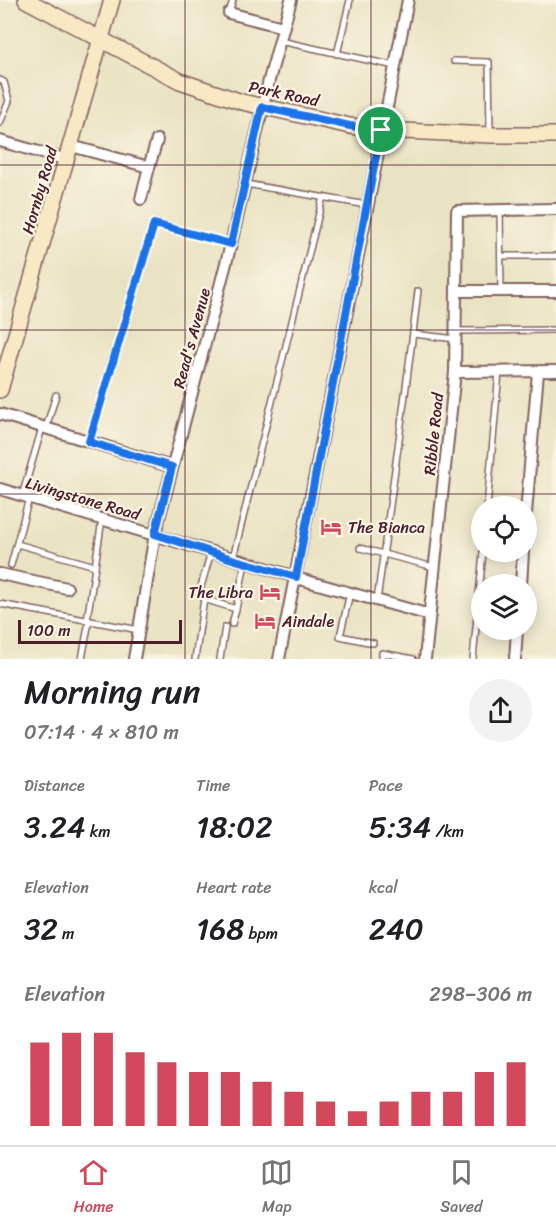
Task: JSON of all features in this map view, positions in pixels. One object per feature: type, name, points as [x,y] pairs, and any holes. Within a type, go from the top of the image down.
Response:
[{"type":"main road","name":"Park Road","points":[[26,0],[101,41],[197,88],[262,107],[350,126],[381,130],[490,135],[556,135]]},
{"type":"main road","name":"Hornby Road","points":[[0,390],[3,368],[69,153],[112,0]]},
{"type":"street","name":"Read's Avenue","points":[[134,659],[155,534],[231,244],[262,107],[291,0]]},
{"type":"street","points":[[279,659],[408,0]]},
{"type":"street","points":[[229,13],[284,27]]},
{"type":"street","points":[[141,199],[157,140]]},
{"type":"street","points":[[0,141],[149,167]]},
{"type":"street","points":[[500,210],[556,209]]},
{"type":"street","name":"Ribble Road","points":[[425,659],[454,372],[457,211],[500,210]]},
{"type":"street","points":[[457,291],[556,291]]},
{"type":"street","points":[[454,372],[556,371]]},
{"type":"street","points":[[527,496],[538,372]]},
{"type":"street","points":[[0,414],[172,467]]},
{"type":"street","name":"Livingstone Road","points":[[0,489],[245,563],[430,615]]},
{"type":"street","points":[[0,574],[67,588]]},
{"type":"street","points":[[515,659],[516,640]]},
{"type":"lane","points":[[229,13],[233,0]]},
{"type":"lane","points":[[338,54],[350,0]]},
{"type":"lane","points":[[280,40],[395,66]]},
{"type":"lane","points":[[454,61],[489,62],[490,135]]},
{"type":"lane","points":[[0,80],[4,82],[9,101],[0,123]]},
{"type":"lane","points":[[246,184],[368,205]]},
{"type":"lane","points":[[232,559],[323,197]]},
{"type":"lane","points":[[500,210],[501,291]]},
{"type":"lane","points":[[89,442],[154,224],[231,244]]},
{"type":"lane","points":[[501,256],[556,256]]},
{"type":"lane","points":[[377,601],[418,291]]},
{"type":"lane","points":[[413,334],[456,335],[556,330]]},
{"type":"lane","points":[[488,496],[499,372]]},
{"type":"lane","points":[[11,565],[44,428],[56,395]]},
{"type":"lane","points":[[82,659],[102,519]]},
{"type":"lane","points":[[17,544],[95,566]]},
{"type":"lane","points":[[360,548],[435,567]]},
{"type":"lane","points":[[195,659],[204,599],[200,590],[211,552]]},
{"type":"lane","points":[[473,659],[482,562]]},
{"type":"lane","points":[[232,624],[245,563]]},
{"type":"lane","points":[[350,593],[340,636],[373,643]]},
{"type":"lane","points":[[204,599],[236,609]]},
{"type":"lane","points":[[0,604],[139,630]]},
{"type":"lane","points":[[220,659],[225,627]]},
{"type":"lane","points":[[382,659],[382,653],[413,659]]},
{"type":"place","name":"The Bianca","points":[[331,527]]},
{"type":"place","name":"The Libra","points":[[270,592]]},
{"type":"place","name":"Aindale","points":[[265,621]]},
{"type":"route","points":[[262,107],[350,126],[381,130],[296,577],[155,534],[172,467],[89,442],[154,224],[231,244],[262,107]]}]
